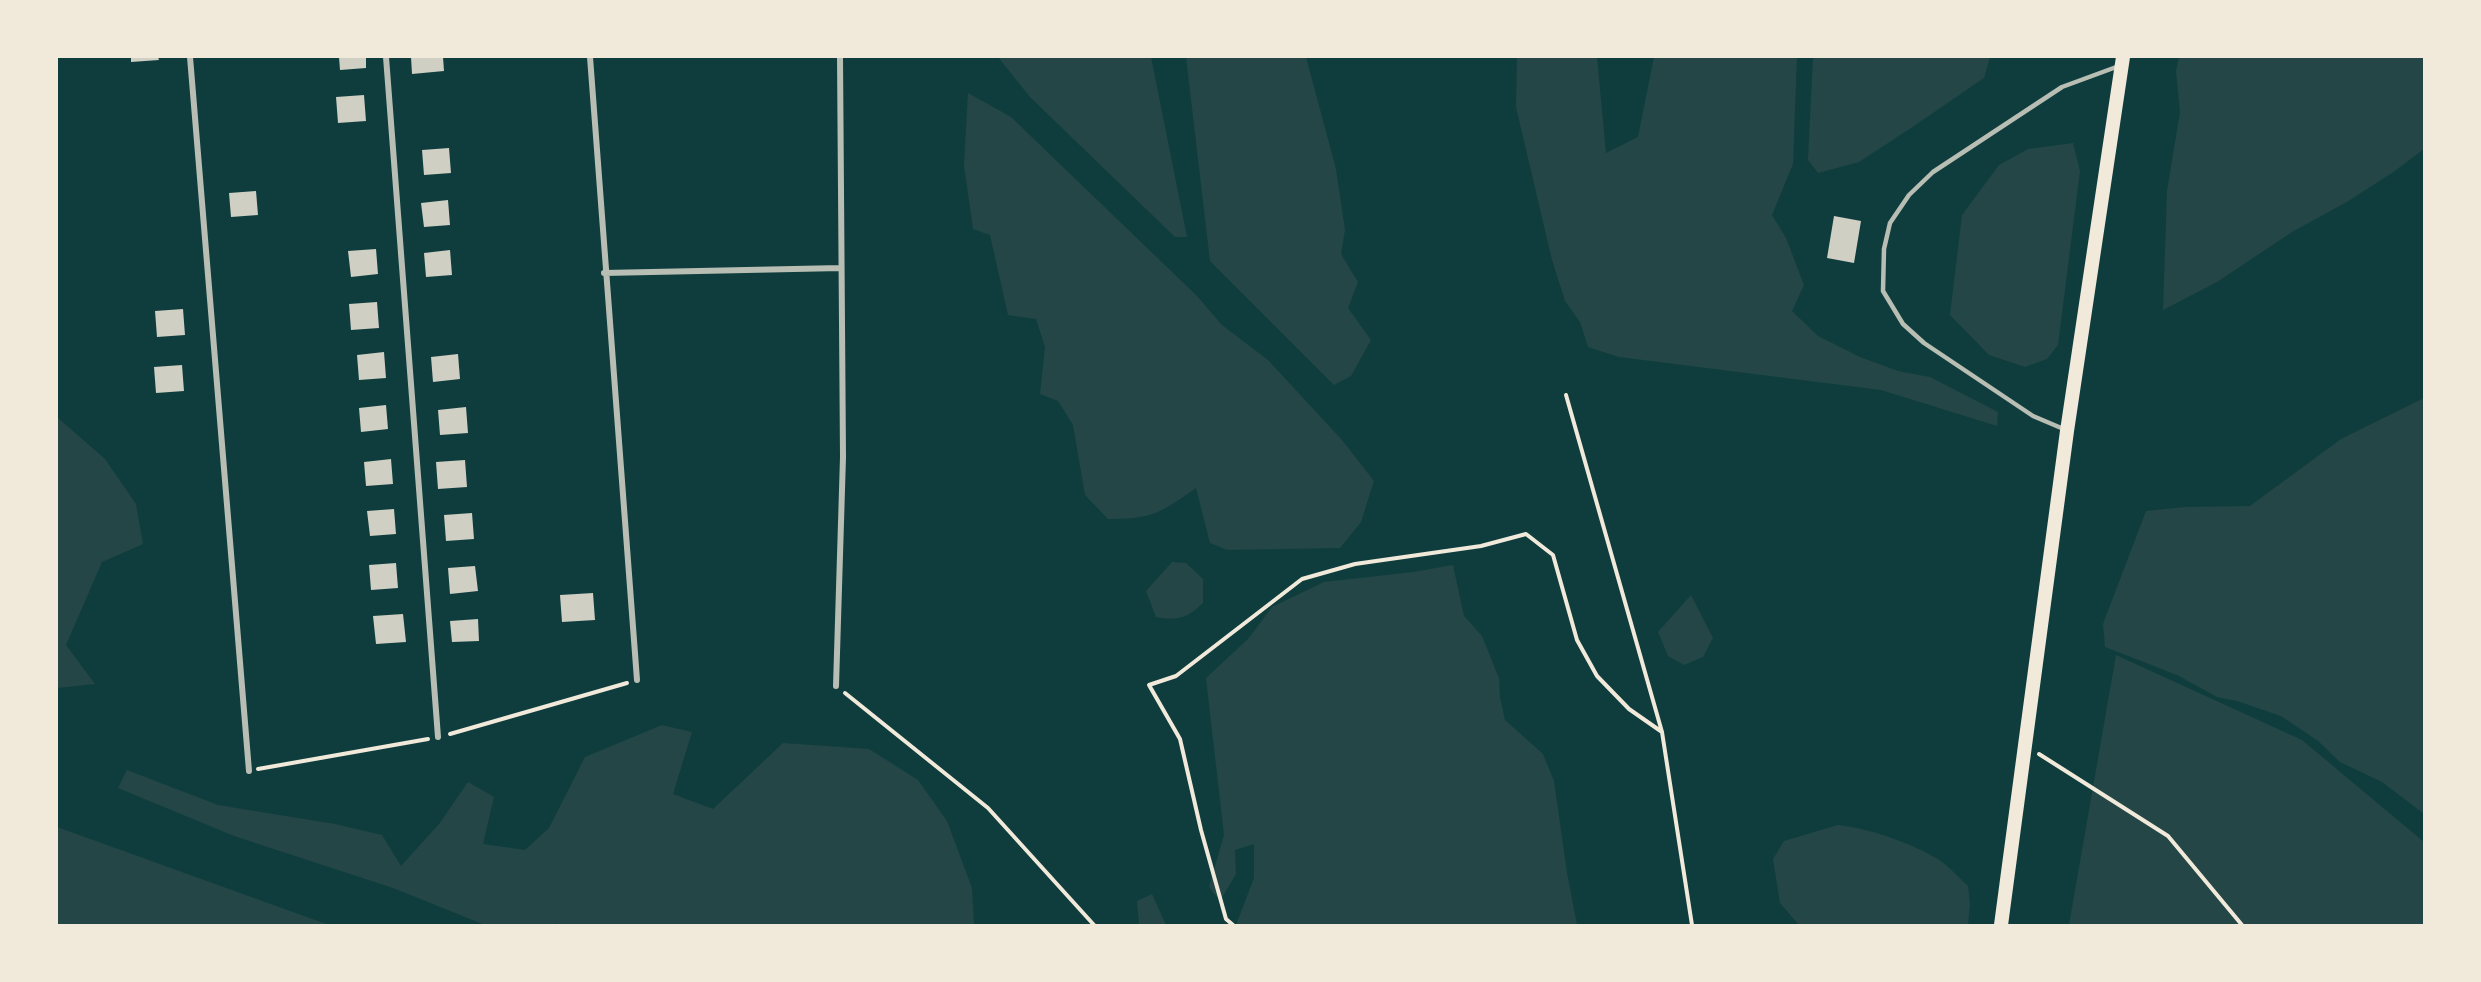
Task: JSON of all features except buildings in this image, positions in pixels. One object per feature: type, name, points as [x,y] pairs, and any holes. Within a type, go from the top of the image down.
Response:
[{"type":"main road","points":[[2001,925],[2067,431],[2122,61]]},
{"type":"street","points":[[190,57],[249,771]]},
{"type":"street","points":[[386,57],[438,737]]},
{"type":"street","points":[[590,57],[604,273],[637,680]]},
{"type":"street","points":[[836,686],[843,457],[840,57]]},
{"type":"street","points":[[604,273],[842,268]]},
{"type":"lane","points":[[2067,431],[2033,416],[1924,343],[1903,324],[1883,291],[1884,249],[1890,223],[1909,195],[1933,172],[2062,87],[2122,61]]},
{"type":"path","points":[[1566,395],[1662,732],[1692,925]]},
{"type":"path","points":[[1233,925],[1226,919],[1204,841],[1180,739],[1149,685],[1176,676],[1302,579],[1355,564],[1482,546],[1526,534],[1553,555],[1577,640],[1597,676],[1629,709],[1662,732]]},
{"type":"path","points":[[836,686],[988,808],[1094,925]]},
{"type":"path","points":[[2025,745],[2168,836],[2242,925]]},
{"type":"shaded area","points":[[998,57],[1151,57],[1187,237],[1175,237],[1030,97]]},
{"type":"shaded area","points":[[1186,57],[1306,57],[1336,169],[1345,230],[1341,254],[1358,282],[1348,308],[1371,340],[1351,376],[1334,385],[1210,261]]},
{"type":"shaded area","points":[[1517,57],[1597,57],[1606,153],[1638,137],[1654,57],[1797,57],[1793,164],[1772,215],[1786,238],[1804,285],[1792,311],[1818,336],[1860,357],[1898,371],[1930,377],[1998,412],[1997,426],[1881,390],[1619,357],[1588,347],[1580,322],[1565,301],[1552,260],[1516,107]]},
{"type":"shaded area","points":[[1813,57],[1990,57],[1984,78],[1914,126],[1859,162],[1818,173],[1808,160]]},
{"type":"shaded area","points":[[2179,57],[2424,57],[2424,149],[2392,173],[2345,203],[2292,232],[2217,282],[2163,310],[2167,191],[2180,112],[2176,71]]},
{"type":"shaded area","points":[[968,93],[1011,117],[1196,295],[1222,325],[1268,360],[1342,440],[1374,481],[1361,522],[1340,548],[1227,550],[1210,543],[1196,488],[1155,513],[1123,519],[1108,519],[1085,495],[1073,425],[1058,401],[1040,394],[1045,347],[1036,319],[1008,315],[990,235],[973,229],[964,165]]},
{"type":"shaded area","points":[[2073,143],[2080,171],[2058,345],[2047,359],[2025,367],[1989,355],[1950,315],[1962,215],[1999,165],[2028,149]]},
{"type":"shaded area","points":[[2424,398],[2424,814],[2382,782],[2340,762],[2318,741],[2281,716],[2237,701],[2217,697],[2177,675],[2105,647],[2103,624],[2146,511],[2185,507],[2250,506],[2341,439]]},
{"type":"shaded area","points":[[57,417],[105,459],[136,504],[143,544],[102,562],[66,645],[95,684],[57,688]]},
{"type":"shaded area","points":[[1172,562],[1186,563],[1203,579],[1203,603],[1182,617],[1170,619],[1156,617],[1146,591]]},
{"type":"shaded area","points":[[1453,565],[1464,616],[1482,636],[1499,678],[1505,720],[1543,754],[1554,781],[1577,925],[1236,925],[1254,878],[1254,844],[1235,850],[1236,874],[1220,901],[1209,887],[1224,835],[1206,678],[1248,639],[1272,607],[1324,582]]},
{"type":"shaded area","points":[[1691,595],[1713,638],[1703,657],[1684,665],[1668,656],[1658,632]]},
{"type":"shaded area","points":[[2116,655],[2302,740],[2424,842],[2424,925],[2069,925]]},
{"type":"shaded area","points":[[662,725],[692,732],[673,794],[713,809],[783,743],[869,749],[918,780],[947,821],[972,888],[974,925],[557,925],[556,923],[554,925],[485,925],[393,888],[234,836],[118,788],[127,770],[218,805],[335,824],[382,835],[401,866],[439,824],[468,782],[494,797],[483,844],[525,850],[549,828],[585,757]]},
{"type":"shaded area","points":[[1838,825],[1863,829],[1901,841],[1945,864],[1968,886],[1970,904],[1968,925],[1799,925],[1780,903],[1773,859],[1784,841]]},
{"type":"shaded area","points":[[57,827],[329,925],[57,925]]},
{"type":"shaded area","points":[[1152,894],[1166,925],[1139,925],[1137,901]]}]
